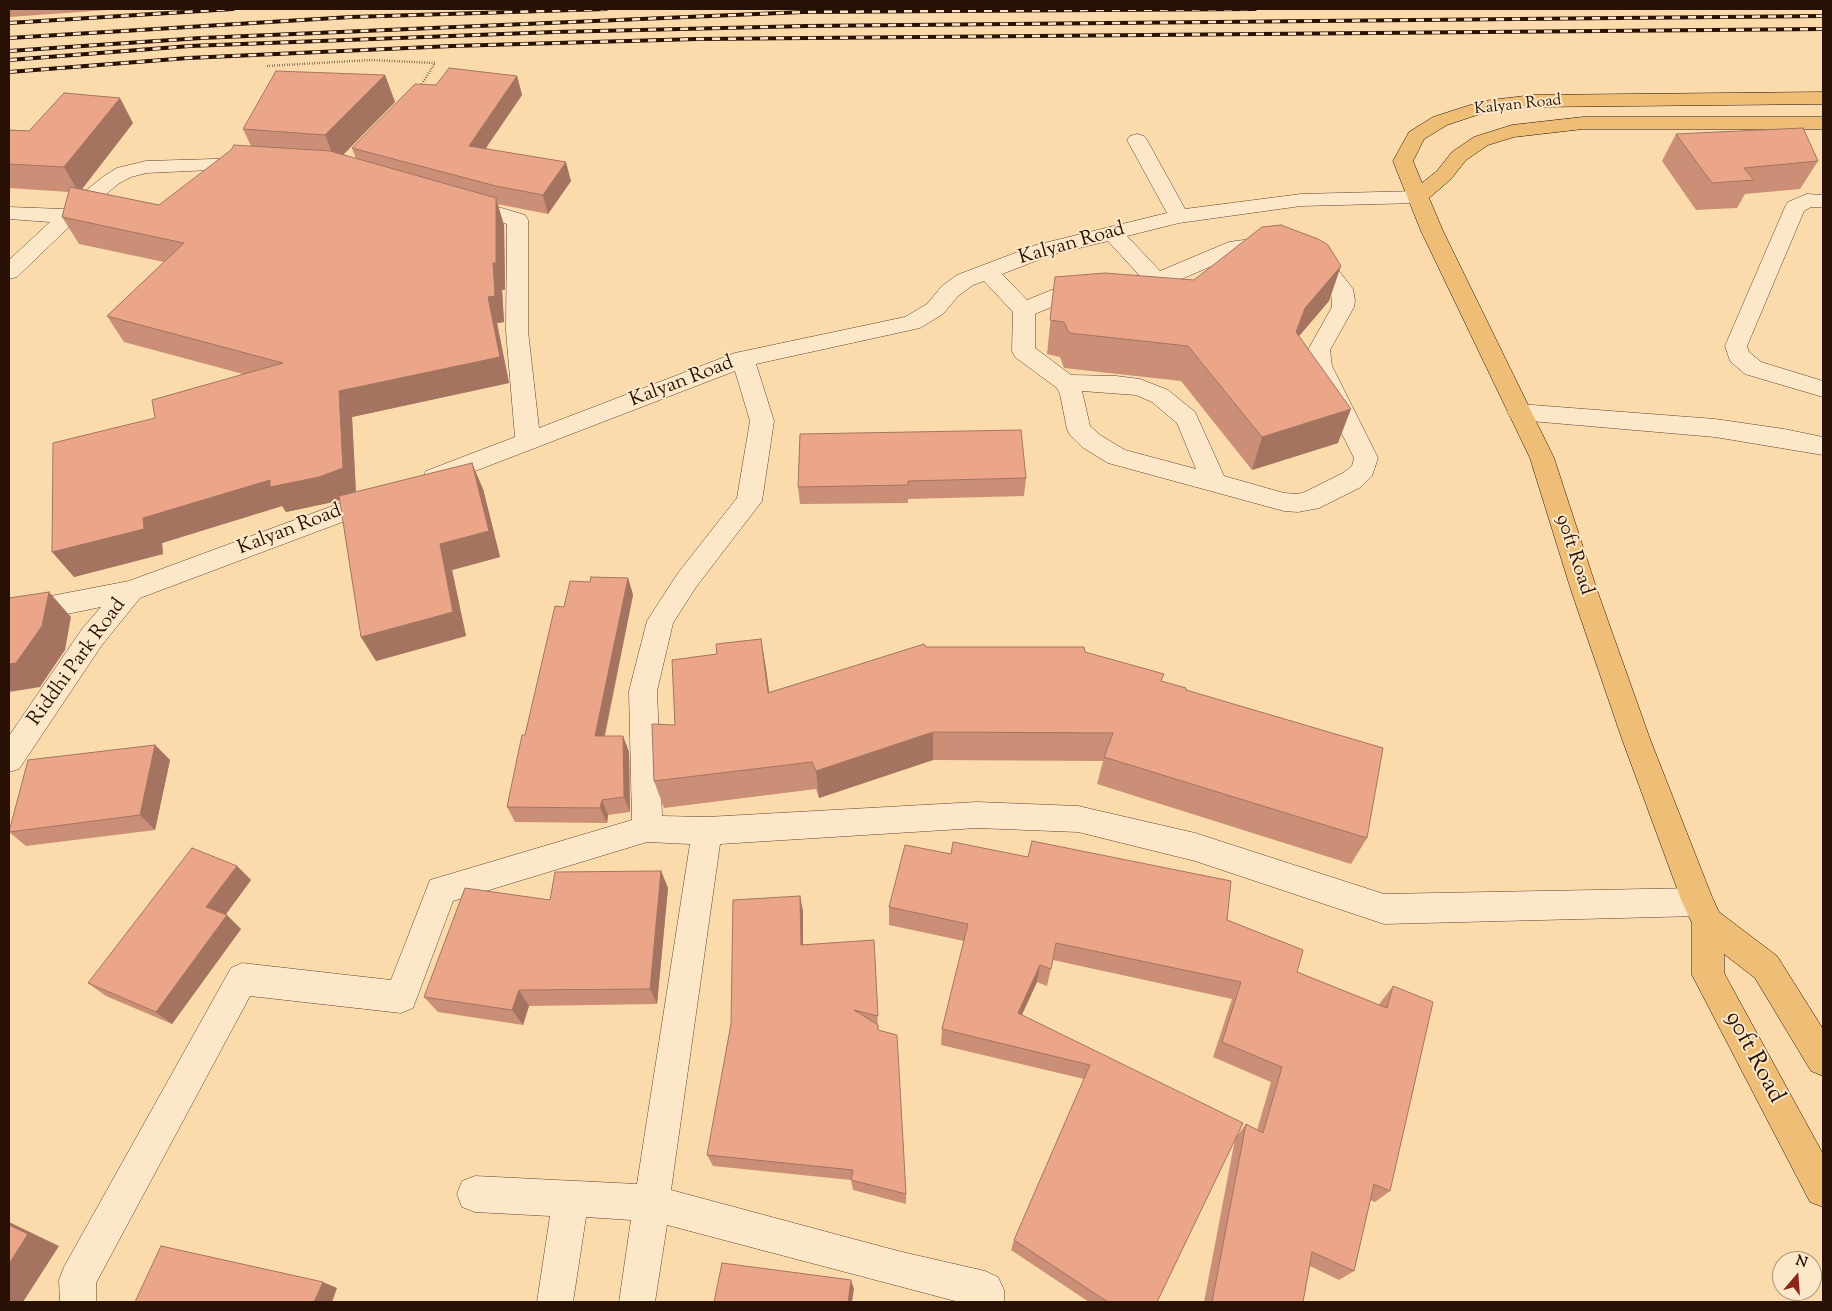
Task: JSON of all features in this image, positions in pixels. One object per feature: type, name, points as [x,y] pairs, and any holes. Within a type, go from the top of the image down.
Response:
[{"type":"main road","name":"Kalyan Road","points":[[1823,98],[1533,101],[1482,107],[1440,121],[1416,136],[1403,161],[1418,197],[1444,175],[1460,156],[1481,141],[1512,130],[1582,123],[1823,123]]},
{"type":"main road","points":[[1482,107],[1512,130]]},
{"type":"main road","name":"90ft Road","points":[[1418,197],[1432,231],[1542,458],[1610,665],[1703,912],[1708,975],[1823,1189]]},
{"type":"main road","points":[[1703,912],[1766,966],[1823,1059]]},
{"type":"street","points":[[1138,140],[1179,216]]},
{"type":"street","points":[[9,272],[68,216],[111,180],[124,172],[146,167],[245,155],[268,165]]},
{"type":"street","name":"Kalyan Road","points":[[9,614],[131,591],[743,359],[912,323],[935,309],[950,291],[965,280],[1044,250],[1179,216],[1301,200],[1418,197]]},
{"type":"street","points":[[444,199],[518,220],[517,331],[528,442]]},
{"type":"street","points":[[1823,201],[1807,200],[1795,208],[1736,346],[1738,355],[1753,368],[1823,389]]},
{"type":"street","points":[[9,213],[68,216]]},
{"type":"street","points":[[1112,232],[1157,281]]},
{"type":"street","points":[[988,272],[1024,310],[1023,351],[1066,383],[1072,394],[1079,429],[1091,441],[1117,457],[1284,502],[1298,503],[1310,501],[1352,480],[1363,470],[1366,458],[1320,366],[1319,350],[1343,307],[1342,290],[1331,276],[1316,267],[1272,250],[1251,246],[1237,247],[1157,281],[1096,285],[1067,292],[1024,310]]},
{"type":"street","points":[[648,829],[643,691],[660,621],[686,580],[749,502],[762,421],[743,359]]},
{"type":"street","points":[[1066,383],[1116,384],[1140,387],[1160,396],[1187,418],[1214,483]]},
{"type":"street","points":[[1519,412],[1715,428],[1823,446]]},
{"type":"street","name":"Riddhi Park Road","points":[[9,760],[92,637],[131,591]]},
{"type":"street","points":[[78,1302],[77,1280],[242,979],[401,997],[441,890],[648,829],[707,830],[977,815],[1078,819],[1195,847],[1384,909],[1703,912]]},
{"type":"street","points":[[637,1302],[707,830]]},
{"type":"street","points":[[475,1194],[653,1203],[898,1269],[985,1290],[985,1302]]},
{"type":"street","points":[[555,1302],[571,1199]]},
{"type":"path","points":[[267,66],[371,60],[435,63],[417,93]]},
{"type":"building","points":[[449,68],[517,76],[469,146],[566,162],[543,195],[496,186],[352,148],[415,84],[436,85]]},
{"type":"building","points":[[276,71],[385,75],[325,135],[243,129]]},
{"type":"building","points":[[64,93],[120,98],[64,167],[9,164],[9,130],[29,131]]},
{"type":"building","points":[[1803,128],[1818,161],[1744,168],[1754,180],[1712,183],[1676,134]]},
{"type":"building","points":[[234,145],[330,151],[496,198],[496,263],[493,263],[495,296],[488,297],[500,357],[339,391],[343,468],[319,477],[270,487],[270,480],[143,518],[144,529],[52,552],[53,443],[155,418],[152,400],[283,363],[107,316],[184,243],[62,217],[70,187],[159,205],[231,150]]},
{"type":"building","points":[[1281,225],[1318,239],[1328,245],[1341,266],[1305,308],[1296,332],[1351,409],[1262,437],[1188,346],[1069,333],[1064,322],[1050,320],[1055,277],[1105,273],[1194,280],[1262,227]]},
{"type":"building","points":[[1021,430],[1026,478],[908,481],[908,485],[798,487],[800,434]]},
{"type":"building","points":[[472,463],[489,531],[440,544],[453,612],[361,637],[339,496]]},
{"type":"building","points":[[591,577],[628,578],[595,736],[623,736],[624,797],[602,800],[600,808],[507,807],[522,735],[525,735],[555,606],[564,607],[570,581],[590,582]]},
{"type":"building","points":[[49,592],[42,626],[16,663],[9,664],[9,598]]},
{"type":"building","points":[[761,639],[768,693],[924,644],[926,647],[1084,647],[1085,652],[1164,674],[1161,681],[1186,688],[1186,690],[1383,748],[1367,838],[1104,757],[1113,733],[933,732],[816,771],[812,762],[654,781],[652,724],[675,725],[672,660],[717,654],[716,644]]},
{"type":"building","points":[[155,745],[140,815],[9,832],[28,760]]},
{"type":"building","points":[[1032,841],[1231,881],[1227,920],[1303,950],[1297,972],[1387,1008],[1393,986],[1433,1002],[1390,1191],[1374,1184],[1354,1271],[1312,1252],[1303,1302],[1212,1302],[1246,1124],[1263,1133],[1282,1067],[1222,1042],[1241,982],[1056,943],[1051,969],[1040,965],[1018,1013],[1243,1123],[1157,1302],[1108,1302],[1014,1240],[1090,1065],[942,1029],[968,924],[889,907],[905,845],[951,854],[953,842],[1028,857]]},
{"type":"building","points":[[192,848],[237,866],[206,907],[227,915],[156,1012],[88,983]]},
{"type":"building","points":[[661,871],[650,989],[519,990],[512,1010],[424,997],[465,888],[550,900],[555,872]]},
{"type":"building","points":[[800,896],[801,945],[874,940],[878,1016],[854,1010],[878,1025],[878,1030],[897,1035],[906,1194],[851,1180],[853,1170],[707,1155],[731,1024],[733,900]]},
{"type":"building","points":[[9,1225],[28,1234],[9,1264]]},
{"type":"building","points":[[161,1246],[323,1282],[314,1302],[135,1302]]},
{"type":"building","points":[[722,1263],[851,1280],[848,1302],[714,1302]]},
{"type":"railway","points":[[9,23],[233,9]]},
{"type":"railway","points":[[9,38],[351,17],[606,9]]},
{"type":"railway","points":[[9,51],[201,38],[803,12],[1255,9]]},
{"type":"railway","points":[[9,60],[190,46],[555,32],[807,26],[1823,16]]},
{"type":"railway","points":[[9,72],[188,58],[452,46],[697,39],[1823,29]]}]
